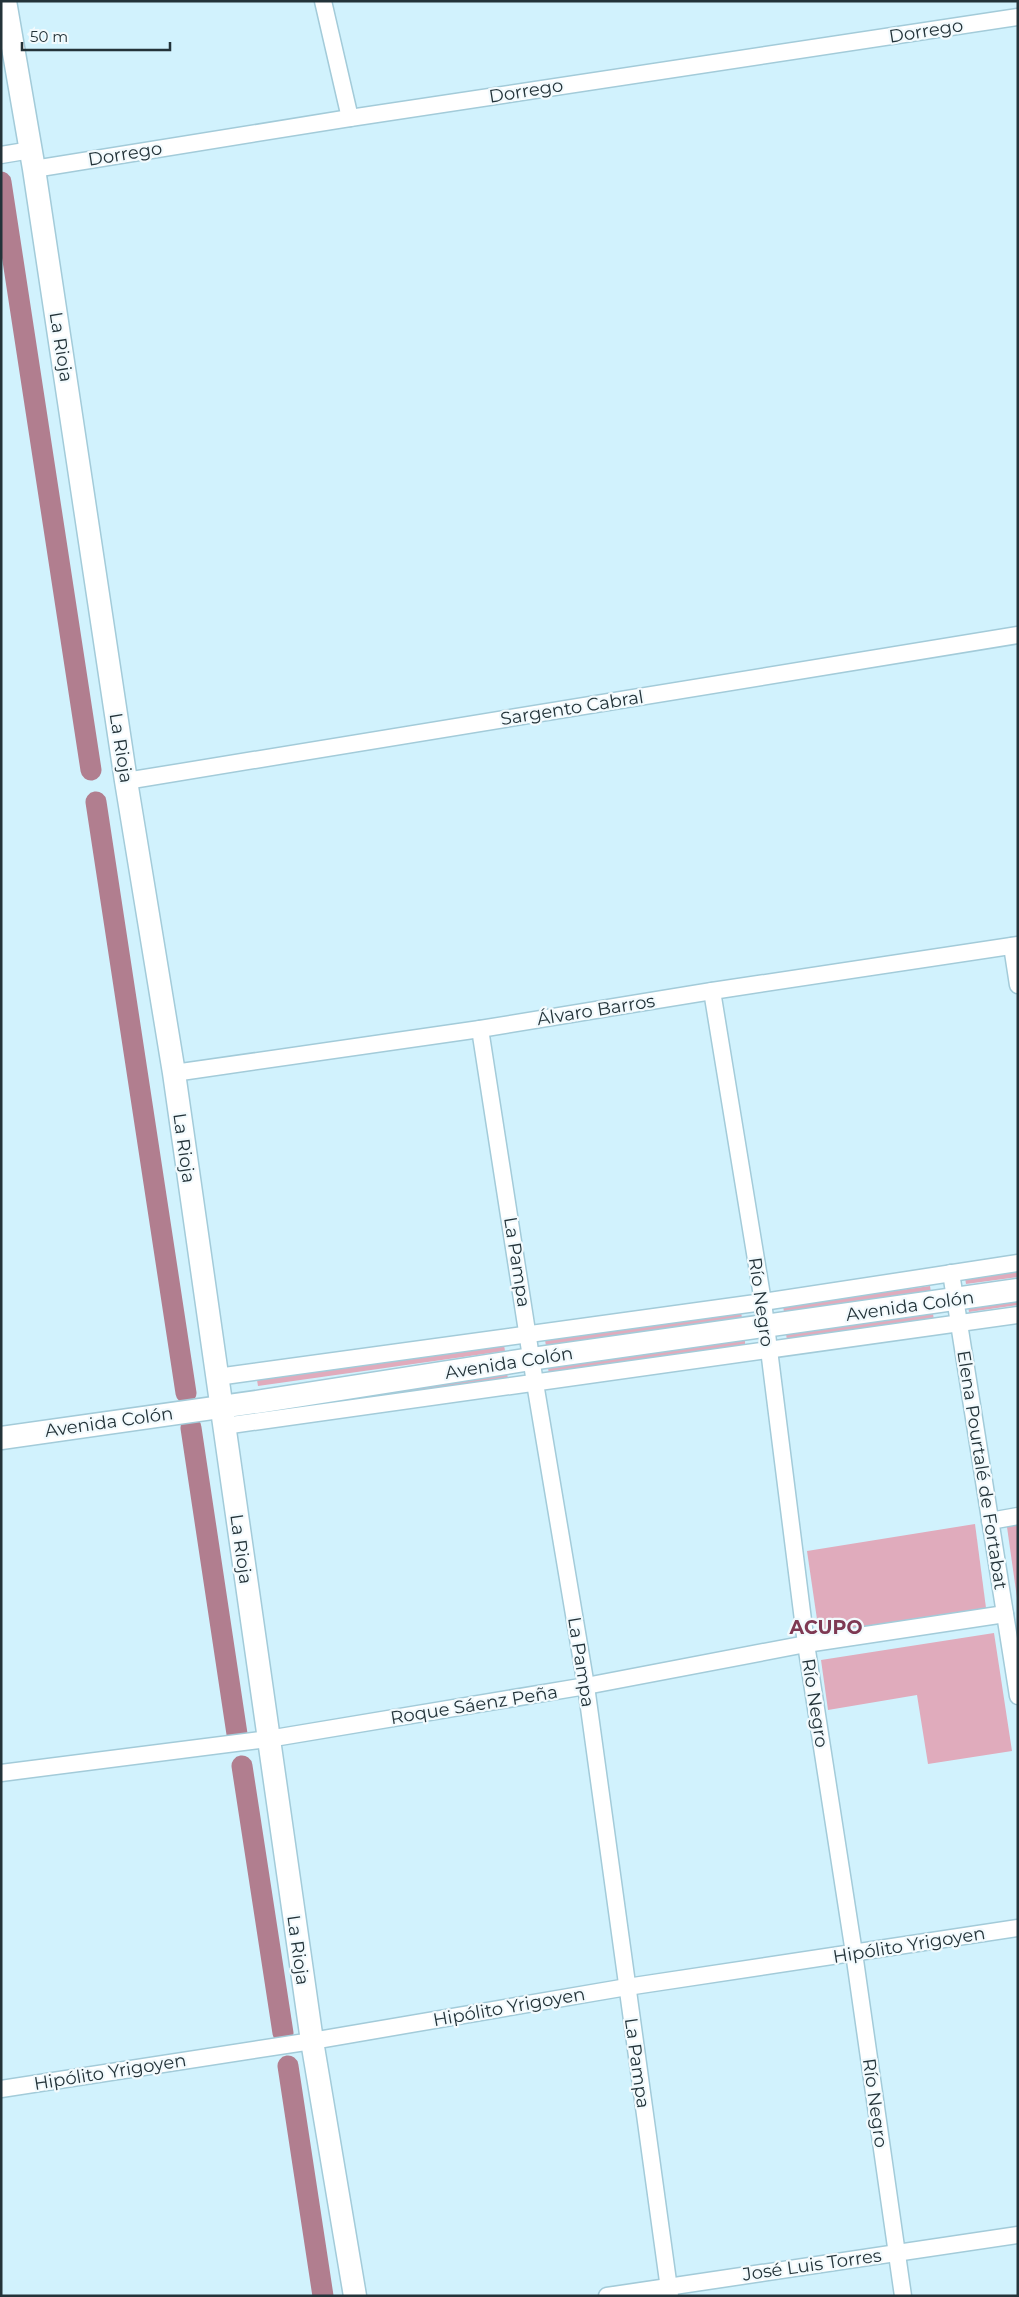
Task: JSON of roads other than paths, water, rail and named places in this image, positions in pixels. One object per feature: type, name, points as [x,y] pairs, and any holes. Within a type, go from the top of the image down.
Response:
[{"type":"street","name":"La Rioja","points":[[6,1],[32,160],[126,781],[174,1073],[312,2042],[355,2296]]},
{"type":"street","points":[[323,1],[350,118]]},
{"type":"street","name":"Dorrego","points":[[1,155],[32,160],[350,118],[1018,17]]},
{"type":"street","name":"Sargento Cabral","points":[[126,781],[1018,635]]},
{"type":"street","points":[[1015,945],[1018,985]]},
{"type":"street","name":"Álvaro Barros","points":[[174,1073],[480,1029],[712,991],[1015,945]]},
{"type":"street","name":"Río Negro","points":[[712,991],[762,1302],[806,1644],[854,1953],[903,2296]]},
{"type":"street","name":"La Pampa","points":[[480,1029],[529,1335],[531,1359],[586,1686],[669,2290]]},
{"type":"street","name":"Avenida Colón","points":[[217,1377],[762,1302],[1018,1263]]},
{"type":"street","name":"Elena Pourtalé de Fortabat","points":[[951,1273],[1018,1696]]},
{"type":"street","name":"Avenida Colón","points":[[223,1416],[531,1359],[1018,1290]]},
{"type":"street","name":"Avenida Colón","points":[[1,1438],[535,1383],[1018,1315]]},
{"type":"street","points":[[990,1520],[1018,1516]]},
{"type":"street","name":"Roque Sáenz Peña","points":[[1,1773],[268,1739],[586,1686],[806,1644],[1005,1614]]},
{"type":"street","name":"Hipólito Yrigoyen","points":[[1,2089],[312,2042],[627,1987],[1018,1928]]},
{"type":"street","name":"José Luis Torres","points":[[607,2296],[669,2290],[1018,2235]]},
{"type":"waterway","points":[[1,182],[91,770]]},
{"type":"waterway","points":[[96,802],[186,1393]]},
{"type":"waterway","points":[[191,1428],[237,1734]]},
{"type":"waterway","points":[[242,1766],[283,2033]]},
{"type":"waterway","points":[[288,2066],[323,2296]]},
{"type":"district","name":"ACUPO","points":[[826,1627]]}]
